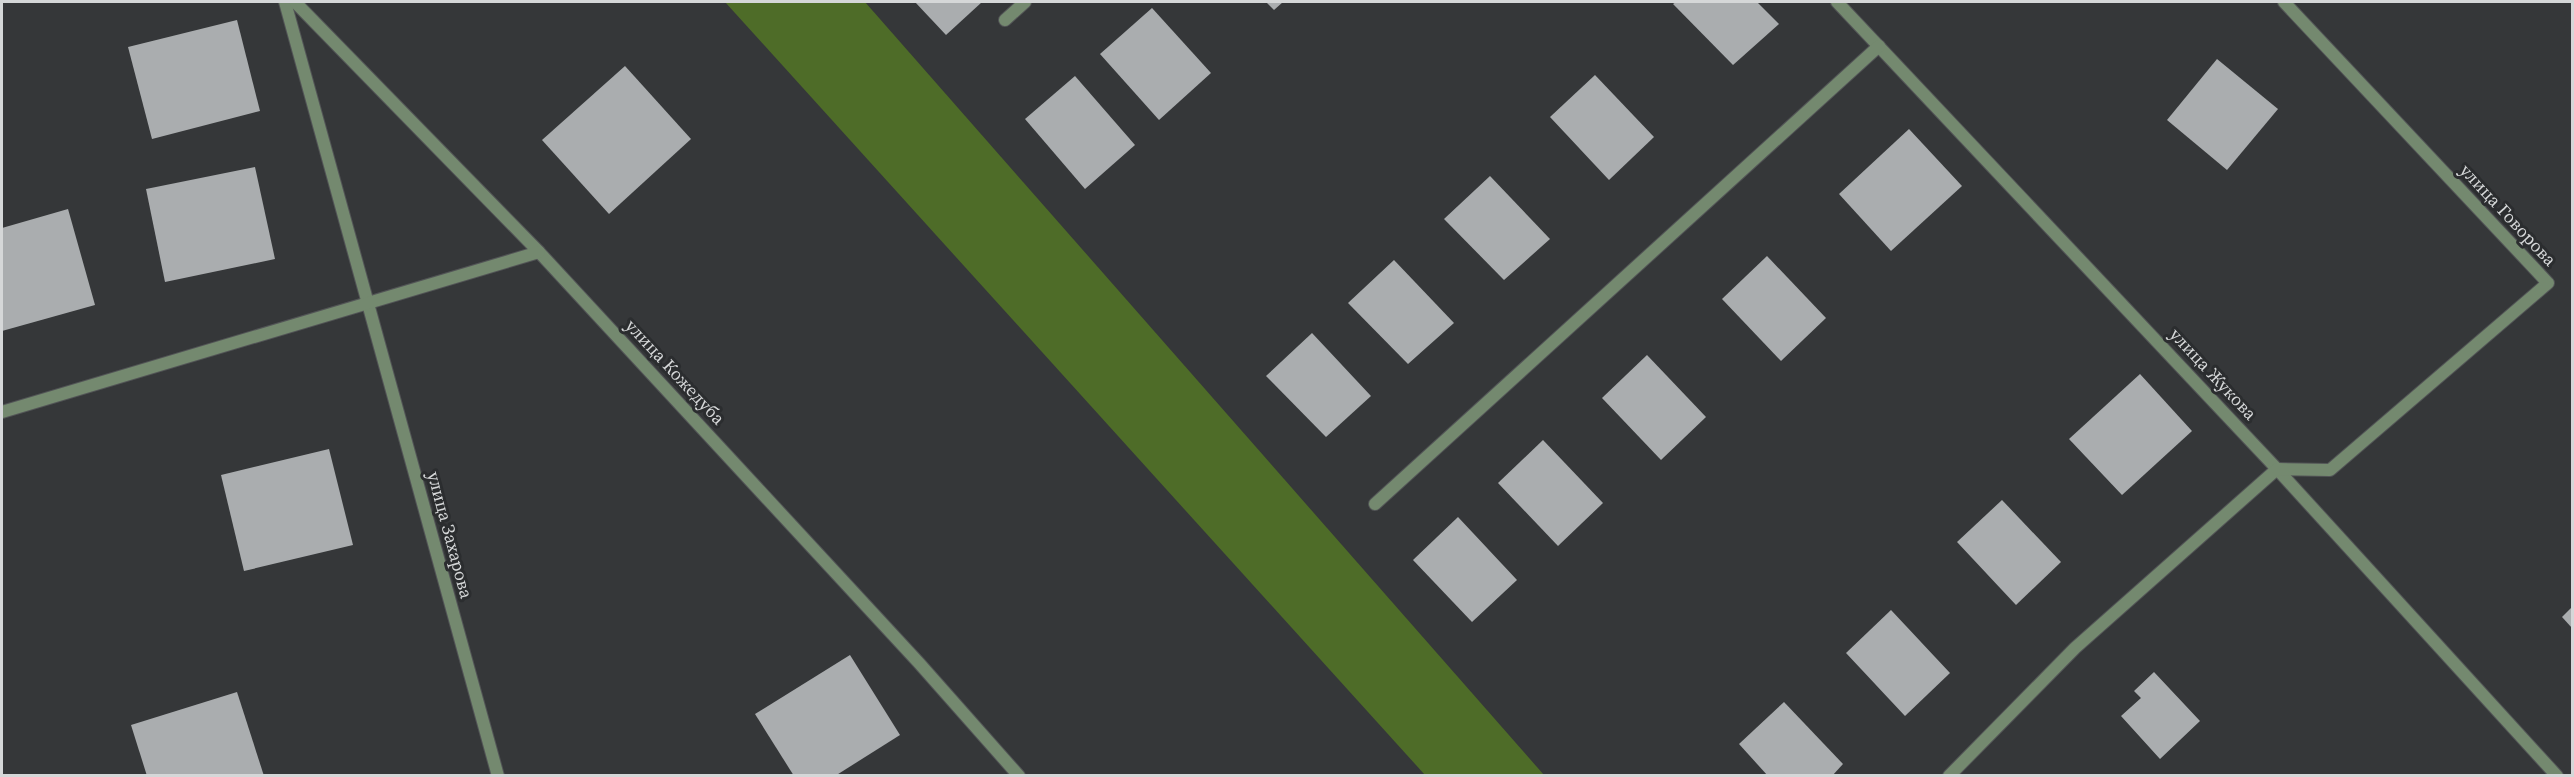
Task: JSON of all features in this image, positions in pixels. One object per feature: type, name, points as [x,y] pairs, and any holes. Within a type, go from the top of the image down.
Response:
[{"type":"street","points":[[285,2],[367,303]]},
{"type":"street","name":"улица Кожедуба","points":[[295,2],[539,252],[903,646],[1019,776]]},
{"type":"street","points":[[1005,20],[1025,2]]},
{"type":"street","name":"улица Жукова","points":[[1837,2],[2277,469],[2557,776]]},
{"type":"street","name":"улица Говорова","points":[[2277,469],[2330,470],[2548,283],[2284,2]]},
{"type":"street","points":[[1375,504],[1879,46]]},
{"type":"street","points":[[2,412],[539,252]]},
{"type":"street","name":"улица Захарова","points":[[367,303],[498,776]]},
{"type":"street","points":[[1949,776],[2075,648],[2277,469]]},
{"type":"green space","points":[[725,2],[865,2],[1544,775],[1425,775]]},
{"type":"building","points":[[915,2],[982,2],[946,35]]},
{"type":"building","points":[[1266,2],[1283,2],[1274,10]]},
{"type":"building","points":[[1676,2],[1757,2],[1779,24],[1733,65],[1673,4]]},
{"type":"building","points":[[1152,8],[1211,73],[1159,120],[1100,54]]},
{"type":"building","points":[[237,20],[260,111],[152,139],[128,47]]},
{"type":"building","points":[[2217,59],[2278,109],[2227,170],[2167,120]]},
{"type":"building","points":[[625,66],[691,139],[609,214],[542,140]]},
{"type":"building","points":[[1595,75],[1654,137],[1609,180],[1550,117]]},
{"type":"building","points":[[1075,76],[1135,145],[1085,189],[1025,119]]},
{"type":"building","points":[[1909,129],[1962,186],[1891,251],[1839,194]]},
{"type":"building","points":[[255,167],[275,259],[165,282],[146,189]]},
{"type":"building","points":[[1490,176],[1550,239],[1504,280],[1444,219]]},
{"type":"building","points":[[68,209],[95,305],[2,331],[2,228]]},
{"type":"building","points":[[1767,256],[1826,318],[1781,361],[1722,299]]},
{"type":"building","points":[[1394,260],[1454,323],[1408,364],[1348,303]]},
{"type":"building","points":[[1312,333],[1371,396],[1326,437],[1266,376]]},
{"type":"building","points":[[1647,355],[1706,417],[1661,460],[1602,398]]},
{"type":"building","points":[[2140,374],[2192,431],[2122,495],[2069,439]]},
{"type":"building","points":[[1543,440],[1603,503],[1558,546],[1498,483]]},
{"type":"building","points":[[329,449],[353,545],[244,571],[221,475]]},
{"type":"building","points":[[2002,500],[2061,562],[2016,605],[1957,542]]},
{"type":"building","points":[[1458,517],[1517,580],[1472,622],[1413,560]]},
{"type":"building","points":[[2572,607],[2572,628],[2562,617]]},
{"type":"building","points":[[1891,610],[1950,673],[1905,716],[1846,653]]},
{"type":"building","points":[[850,655],[900,735],[835,776],[794,776],[755,714]]},
{"type":"building","points":[[2154,672],[2200,721],[2160,759],[2121,716],[2141,698],[2134,691]]},
{"type":"building","points":[[237,692],[264,776],[147,776],[131,725]]},
{"type":"building","points":[[1784,702],[1843,764],[1832,776],[1768,776],[1739,744]]}]
